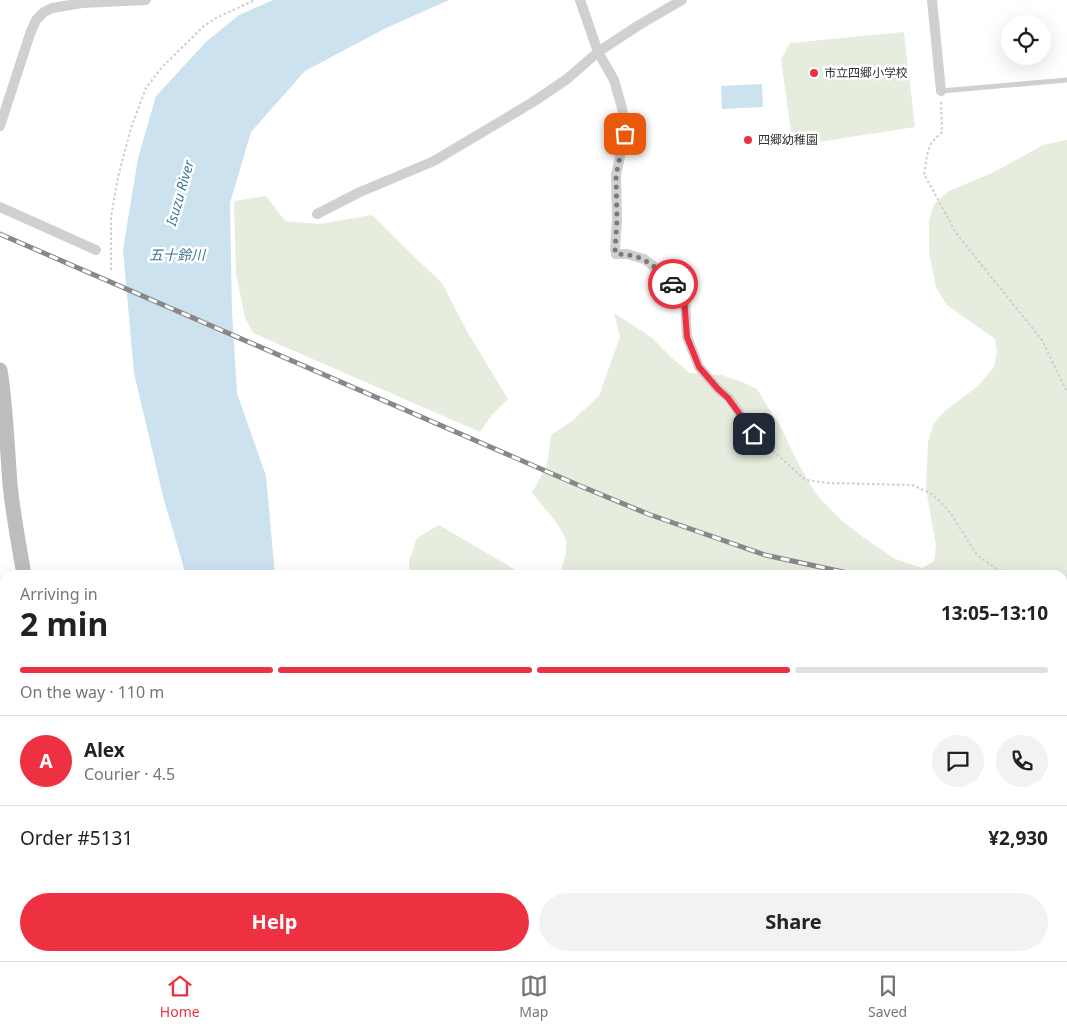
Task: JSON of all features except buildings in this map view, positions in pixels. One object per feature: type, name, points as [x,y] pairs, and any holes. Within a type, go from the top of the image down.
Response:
[{"type":"street","points":[[0,126],[34,23],[53,4],[146,0]]},
{"type":"street","points":[[580,0],[598,52],[614,80],[622,108],[625,134],[616,175],[616,254],[627,254],[644,259],[681,291],[685,302],[687,337],[699,367],[728,398],[754,434]]},
{"type":"street","points":[[317,214],[360,192],[434,161],[533,102],[567,79],[598,52],[682,0]]},
{"type":"street","points":[[932,0],[940,91]]},
{"type":"street","points":[[0,207],[96,250]]},
{"type":"street","points":[[0,370],[15,521],[23,570]]},
{"type":"lane","points":[[940,91],[1067,80]]},
{"type":"path","points":[[111,270],[111,217],[118,177],[131,128],[146,88],[162,66],[204,26],[216,18],[255,0]]},
{"type":"path","points":[[940,91],[942,132],[928,149],[924,174],[956,233],[1042,340],[1067,392]]},
{"type":"path","points":[[754,434],[806,480],[829,483],[912,485],[932,494],[951,514],[977,555],[999,570]]},
{"type":"shaded area","points":[[904,32],[915,127],[793,146],[781,59],[790,43]]},
{"type":"shaded area","points":[[1067,140],[1067,570],[560,570],[566,553],[565,536],[532,493],[547,465],[551,435],[572,421],[599,396],[620,337],[614,313],[651,337],[690,373],[721,375],[757,389],[781,428],[816,494],[841,520],[895,559],[922,568],[934,561],[936,546],[926,489],[928,441],[934,423],[944,412],[978,386],[994,367],[997,350],[995,339],[947,305],[936,287],[929,253],[929,221],[934,204],[949,191],[994,172],[1043,145]]},
{"type":"shaded area","points":[[266,196],[285,221],[319,224],[372,215],[442,283],[469,335],[508,399],[491,416],[480,432],[253,333],[245,318],[236,273],[234,201]]},
{"type":"shaded area","points":[[439,525],[515,570],[409,570],[409,561],[417,538]]},
{"type":"water","name":"五十鈴川","points":[[273,0],[449,0],[384,29],[305,71],[251,132],[230,203],[232,312],[237,393],[266,476],[275,570],[185,570],[164,500],[134,373],[123,250],[138,158],[156,96],[207,41],[239,15]]},
{"type":"water","points":[[762,84],[763,107],[722,109],[721,86]]},
{"type":"railway","points":[[0,234],[648,514],[765,555],[834,570]]},
{"type":"way so far","points":[[625,134],[616,175],[616,254],[627,254],[644,259],[673,284]]},
{"type":"place","name":"市立四郷小学校","points":[[814,73]]},
{"type":"place","name":"四郷幼稚園","points":[[748,140]]},
{"type":"route","points":[[673,284],[681,291],[684,297],[687,337],[699,367],[728,398],[754,434]]},
{"type":"water label","name":"Isuzu River","points":[[180,193]]}]
